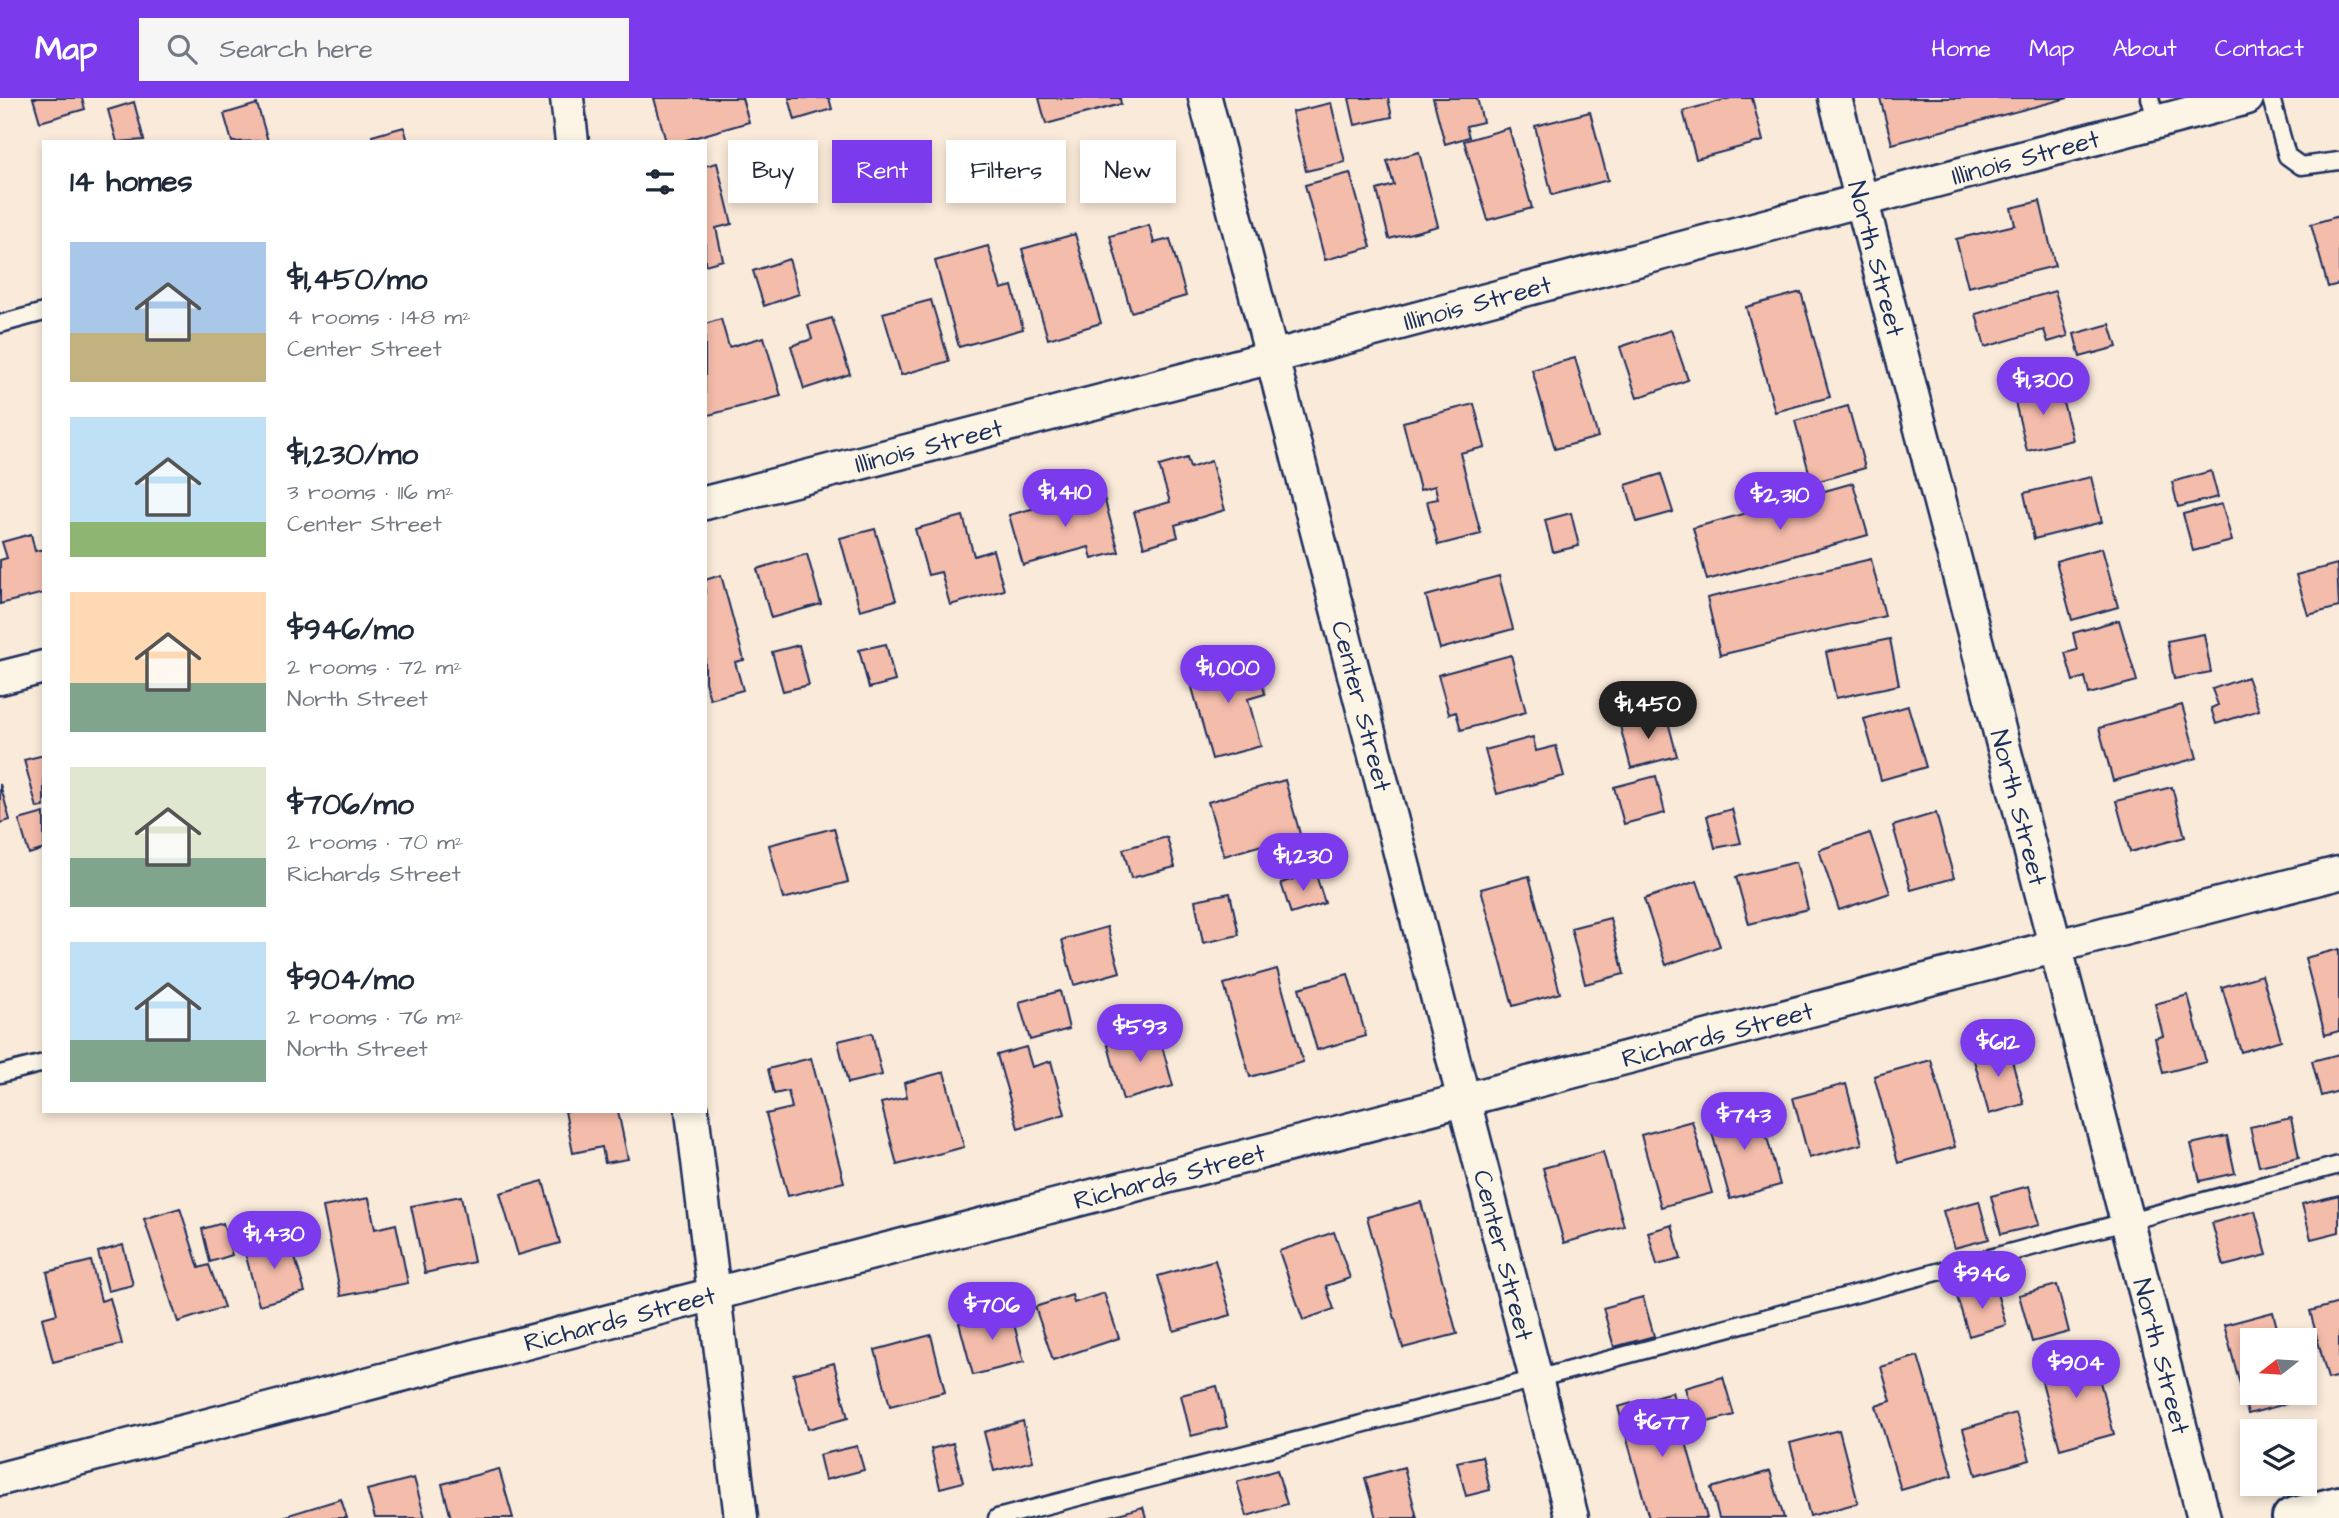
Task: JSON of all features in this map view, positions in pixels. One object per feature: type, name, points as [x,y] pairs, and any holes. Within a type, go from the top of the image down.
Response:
[{"type":"street","points":[[567,98],[572,140]]},
{"type":"street","name":"Center Street","points":[[1205,98],[1572,1518]]},
{"type":"street","name":"North Street","points":[[1835,98],[2204,1518]]},
{"type":"street","name":"Illinois Street","points":[[707,502],[1272,357],[1861,200],[2154,110],[2247,98]]},
{"type":"street","points":[[0,678],[42,668]]},
{"type":"street","name":"Richards Street","points":[[0,1479],[2339,873]]},
{"type":"street","points":[[692,1113],[741,1518]]},
{"type":"street","points":[[2292,1518],[2339,1506]]},
{"type":"lane","points":[[2271,98],[2287,156],[2301,166],[2319,166],[2339,161]]},
{"type":"lane","points":[[0,324],[42,313]]},
{"type":"lane","points":[[0,1074],[42,1064]]},
{"type":"lane","points":[[997,1518],[1536,1379],[2339,1164]]},
{"type":"building","points":[[33,98],[82,98],[85,109],[40,122]]},
{"type":"building","points":[[654,98],[742,98],[749,122],[686,140],[665,140]]},
{"type":"building","points":[[789,98],[829,98],[832,109],[795,120]]},
{"type":"building","points":[[1039,98],[1120,98],[1121,104],[1046,124]]},
{"type":"building","points":[[1349,98],[1388,98],[1392,117],[1355,125]]},
{"type":"building","points":[[1433,98],[1477,98],[1483,122],[1466,126],[1469,137],[1445,144]]},
{"type":"building","points":[[1731,98],[1752,98],[1763,141],[1696,159],[1683,111]]},
{"type":"building","points":[[1880,98],[2068,98],[1892,144]]},
{"type":"building","points":[[134,102],[144,140],[116,140],[108,110]]},
{"type":"building","points":[[1331,103],[1345,162],[1306,171],[1292,112]]},
{"type":"building","points":[[257,104],[268,140],[231,140],[224,114]]},
{"type":"building","points":[[1590,112],[1608,180],[1552,195],[1535,126]]},
{"type":"building","points":[[404,127],[407,140],[373,140],[372,136]]},
{"type":"building","points":[[1509,128],[1532,208],[1488,220],[1464,141]]},
{"type":"building","points":[[1419,152],[1438,226],[1389,239],[1377,190],[1394,185],[1387,161]]},
{"type":"building","points":[[717,163],[732,224],[716,228],[723,260],[707,264],[707,166]]},
{"type":"building","points":[[1350,173],[1371,247],[1325,260],[1305,185]]},
{"type":"building","points":[[2040,201],[2055,266],[1968,287],[1956,239],[2015,225],[2011,208]]},
{"type":"building","points":[[2339,216],[2339,284],[2328,287],[2311,224]]},
{"type":"building","points":[[1149,225],[1154,243],[1170,239],[1186,296],[1131,312],[1110,236]]},
{"type":"building","points":[[1075,234],[1101,323],[1048,339],[1022,249]]},
{"type":"building","points":[[988,246],[1001,289],[1012,286],[1023,329],[959,347],[935,261]]},
{"type":"building","points":[[789,259],[799,294],[764,306],[753,271]]},
{"type":"building","points":[[2055,291],[2068,336],[2048,342],[2044,330],[1985,347],[1976,314]]},
{"type":"building","points":[[1801,292],[1830,397],[1775,412],[1746,307]]},
{"type":"building","points":[[931,300],[949,361],[901,375],[883,313]]},
{"type":"building","points":[[832,318],[850,374],[804,389],[791,346],[812,339],[808,325]]},
{"type":"building","points":[[721,319],[729,347],[764,337],[781,396],[707,415],[707,323]]},
{"type":"building","points":[[2110,324],[2117,347],[2080,357],[2074,334]]},
{"type":"building","points":[[1671,330],[1688,380],[1637,398],[1620,347]]},
{"type":"building","points":[[1575,358],[1598,437],[1555,449],[1532,370]]},
{"type":"building","points":[[2058,383],[2073,440],[2027,451],[2013,394]]},
{"type":"building","points":[[1474,404],[1485,447],[1460,453],[1481,534],[1438,545],[1427,501],[1438,499],[1435,486],[1420,490],[1403,422]]},
{"type":"building","points":[[1848,406],[1865,468],[1812,483],[1795,421]]},
{"type":"building","points":[[1187,458],[1190,468],[1211,461],[1225,510],[1175,525],[1178,537],[1144,547],[1134,512],[1170,502],[1159,466]]},
{"type":"building","points":[[2211,471],[2218,497],[2178,507],[2172,482]]},
{"type":"building","points":[[1661,474],[1673,512],[1637,522],[1626,485]]},
{"type":"building","points":[[2091,477],[2102,522],[2034,539],[2024,493]]},
{"type":"building","points":[[1853,483],[1868,535],[1707,580],[1693,528]]},
{"type":"building","points":[[1102,490],[1119,552],[1092,559],[1089,547],[1023,565],[1009,515]]},
{"type":"building","points":[[2222,504],[2232,541],[2193,551],[2183,514]]},
{"type":"building","points":[[1571,513],[1579,546],[1553,552],[1545,520]]},
{"type":"building","points":[[963,516],[974,556],[993,550],[1004,590],[950,605],[941,572],[928,575],[915,529]]},
{"type":"building","points":[[875,529],[896,600],[860,610],[840,538]]},
{"type":"building","points":[[31,534],[35,551],[42,549],[42,594],[0,604],[0,560],[7,558],[2,542]]},
{"type":"building","points":[[2102,548],[2118,607],[2072,620],[2056,561]]},
{"type":"building","points":[[807,554],[821,604],[771,618],[757,569]]},
{"type":"building","points":[[1871,559],[1885,616],[1720,655],[1707,598]]},
{"type":"building","points":[[2337,564],[2339,607],[2308,615],[2296,575]]},
{"type":"building","points":[[721,575],[744,660],[735,662],[743,690],[710,699],[707,689],[707,579]]},
{"type":"building","points":[[1499,576],[1513,629],[1440,649],[1426,596]]},
{"type":"building","points":[[2119,620],[2137,681],[2089,694],[2085,677],[2073,681],[2065,653],[2077,650],[2073,633]]},
{"type":"building","points":[[2204,634],[2211,672],[2174,679],[2167,641]]},
{"type":"building","points":[[1890,639],[1899,685],[1836,698],[1826,652]]},
{"type":"building","points":[[886,644],[895,681],[869,688],[859,650]]},
{"type":"building","points":[[799,645],[809,685],[783,691],[772,652]]},
{"type":"building","points":[[1254,654],[1265,694],[1248,699],[1261,746],[1212,759],[1188,673]]},
{"type":"building","points":[[1511,655],[1526,712],[1461,730],[1456,712],[1449,714],[1438,675]]},
{"type":"building","points":[[2247,677],[2259,710],[2216,724],[2211,708],[2218,705],[2212,689]]},
{"type":"building","points":[[2182,705],[2197,758],[2113,781],[2099,728]]},
{"type":"building","points":[[1908,706],[1926,767],[1881,780],[1864,719]]},
{"type":"building","points":[[1666,714],[1677,756],[1631,768],[1620,726]]},
{"type":"building","points":[[1533,737],[1536,751],[1556,746],[1564,776],[1497,794],[1485,750]]},
{"type":"building","points":[[42,756],[42,807],[37,808],[24,760]]},
{"type":"building","points":[[1656,776],[1665,813],[1624,824],[1614,787]]},
{"type":"building","points":[[1285,780],[1300,834],[1224,856],[1208,802]]},
{"type":"building","points":[[0,784],[10,820],[0,823]]},
{"type":"building","points":[[2172,787],[2185,837],[2130,852],[2116,801]]},
{"type":"building","points":[[1732,809],[1741,843],[1715,848],[1707,816]]},
{"type":"building","points":[[1936,813],[1954,878],[1911,890],[1893,826]]},
{"type":"building","points":[[42,814],[42,850],[29,854],[19,820]]},
{"type":"building","points":[[834,828],[848,882],[783,899],[769,845]]},
{"type":"building","points":[[1870,833],[1890,893],[1839,910],[1819,850]]},
{"type":"building","points":[[1167,837],[1175,867],[1131,878],[1123,849]]},
{"type":"building","points":[[1796,862],[1808,909],[1749,924],[1736,877]]},
{"type":"building","points":[[1315,872],[1325,903],[1291,914],[1281,883]]},
{"type":"building","points":[[1529,876],[1560,993],[1513,1006],[1481,889]]},
{"type":"building","points":[[1697,881],[1720,946],[1666,965],[1644,899]]},
{"type":"building","points":[[1230,893],[1239,935],[1203,943],[1195,900]]},
{"type":"building","points":[[1610,918],[1624,974],[1585,984],[1571,928]]},
{"type":"building","points":[[1107,927],[1120,972],[1074,985],[1062,940]]},
{"type":"building","points":[[2339,949],[2339,1031],[2325,1035],[2305,958]]},
{"type":"building","points":[[1277,969],[1303,1062],[1250,1077],[1224,984]]},
{"type":"building","points":[[1348,974],[1366,1036],[1317,1050],[1299,988]]},
{"type":"building","points":[[2262,975],[2281,1040],[2241,1052],[2222,987]]},
{"type":"building","points":[[1060,991],[1069,1029],[1030,1040],[1019,1002]]},
{"type":"building","points":[[2188,995],[2206,1062],[2163,1073],[2155,1038],[2163,1036],[2155,1004]]},
{"type":"building","points":[[1157,1028],[1173,1086],[1123,1100],[1107,1042]]},
{"type":"building","points":[[872,1033],[882,1075],[848,1083],[838,1041]]},
{"type":"building","points":[[2007,1043],[2024,1104],[1989,1114],[1972,1053]]},
{"type":"building","points":[[1026,1047],[1032,1067],[1051,1061],[1065,1114],[1018,1128],[997,1055]]},
{"type":"building","points":[[2339,1054],[2339,1091],[2321,1096],[2312,1061]]},
{"type":"building","points":[[811,1058],[844,1182],[788,1196],[766,1114],[792,1108],[788,1091],[774,1094],[768,1069]]},
{"type":"building","points":[[1931,1060],[1955,1147],[1898,1163],[1874,1076]]},
{"type":"building","points":[[944,1072],[964,1147],[897,1165],[881,1103],[907,1097],[904,1083]]},
{"type":"building","points":[[1846,1084],[1862,1144],[1809,1158],[1793,1098]]},
{"type":"building","points":[[1758,1104],[1780,1185],[1730,1199],[1708,1118]]},
{"type":"building","points":[[565,1113],[618,1113],[628,1159],[605,1163],[602,1147],[573,1153]]},
{"type":"building","points":[[2291,1118],[2299,1157],[2259,1166],[2250,1127]]},
{"type":"building","points":[[1692,1121],[1712,1193],[1661,1207],[1641,1135]]},
{"type":"building","points":[[2227,1136],[2235,1173],[2200,1181],[2191,1144]]},
{"type":"building","points":[[1603,1152],[1624,1226],[1564,1243],[1543,1168]]},
{"type":"building","points":[[543,1181],[560,1243],[518,1255],[500,1193]]},
{"type":"building","points":[[2029,1186],[2039,1225],[2001,1234],[1991,1196]]},
{"type":"building","points":[[2339,1195],[2339,1232],[2311,1239],[2302,1204]]},
{"type":"building","points":[[461,1196],[474,1262],[425,1273],[411,1206]]},
{"type":"building","points":[[369,1198],[375,1229],[396,1224],[408,1283],[341,1296],[323,1207]]},
{"type":"building","points":[[1979,1201],[1989,1239],[1954,1248],[1943,1211]]},
{"type":"building","points":[[1421,1202],[1457,1334],[1403,1348],[1367,1217]]},
{"type":"building","points":[[180,1208],[199,1268],[209,1265],[224,1307],[178,1322],[144,1219]]},
{"type":"building","points":[[2255,1211],[2267,1255],[2224,1266],[2212,1223]]},
{"type":"building","points":[[223,1223],[232,1255],[210,1262],[202,1229]]},
{"type":"building","points":[[1672,1225],[1681,1259],[1657,1265],[1648,1232]]},
{"type":"building","points":[[1334,1232],[1350,1278],[1326,1286],[1334,1309],[1303,1320],[1279,1251]]},
{"type":"building","points":[[289,1237],[305,1292],[259,1305],[244,1249]]},
{"type":"building","points":[[123,1245],[133,1285],[108,1291],[98,1252]]},
{"type":"building","points":[[1215,1260],[1231,1315],[1174,1331],[1158,1276]]},
{"type":"building","points":[[91,1261],[101,1301],[110,1298],[122,1344],[53,1362],[42,1318],[57,1314],[47,1272]]},
{"type":"building","points":[[2057,1285],[2069,1332],[2032,1342],[2019,1295]]},
{"type":"building","points":[[1995,1286],[2006,1325],[1969,1336],[1957,1297]]},
{"type":"building","points":[[1104,1293],[1119,1338],[1053,1360],[1035,1307],[1072,1295],[1074,1303]]},
{"type":"building","points":[[1643,1297],[1654,1336],[1614,1347],[1603,1308]]},
{"type":"building","points":[[2339,1303],[2339,1376],[2328,1379],[2317,1328],[2314,1328],[2310,1311]]},
{"type":"building","points":[[1010,1309],[1024,1362],[973,1375],[959,1323]]},
{"type":"building","points":[[2273,1312],[2277,1328],[2240,1328],[2240,1384],[2224,1325]]},
{"type":"building","points":[[931,1335],[945,1392],[890,1406],[875,1350]]},
{"type":"building","points":[[2092,1352],[2114,1434],[2060,1449],[2038,1367]]},
{"type":"building","points":[[1918,1356],[1953,1475],[1901,1490],[1876,1406],[1891,1401],[1881,1367]]},
{"type":"building","points":[[834,1363],[848,1418],[808,1429],[793,1374]]},
{"type":"building","points":[[1723,1377],[1734,1415],[1696,1425],[1685,1388]]},
{"type":"building","points":[[1217,1386],[1227,1427],[1191,1436],[1181,1395]]},
{"type":"building","points":[[1672,1392],[1707,1518],[1649,1518],[1618,1407]]},
{"type":"building","points":[[2246,1405],[2282,1405],[2248,1414]]},
{"type":"building","points":[[2016,1413],[2030,1460],[1976,1475],[1963,1429]]},
{"type":"building","points":[[1023,1421],[1033,1461],[994,1471],[984,1432]]},
{"type":"building","points":[[1839,1430],[1858,1503],[1810,1516],[1790,1443]]},
{"type":"building","points":[[953,1443],[963,1482],[940,1488],[931,1449]]},
{"type":"building","points":[[857,1446],[864,1470],[825,1480],[819,1455]]},
{"type":"building","points":[[1482,1456],[1490,1490],[1466,1496],[1457,1462]]},
{"type":"building","points":[[1404,1467],[1417,1518],[1376,1518],[1365,1478]]},
{"type":"building","points":[[499,1469],[513,1518],[451,1518],[442,1484]]},
{"type":"building","points":[[1277,1470],[1287,1504],[1247,1516],[1237,1482]]},
{"type":"building","points":[[1770,1471],[1784,1518],[1719,1518],[1711,1488]]},
{"type":"building","points":[[414,1478],[425,1518],[375,1518],[367,1490]]},
{"type":"building","points":[[341,1499],[347,1518],[285,1516]]},
{"type":"building","points":[[1143,1507],[1146,1518],[1104,1518]]}]
